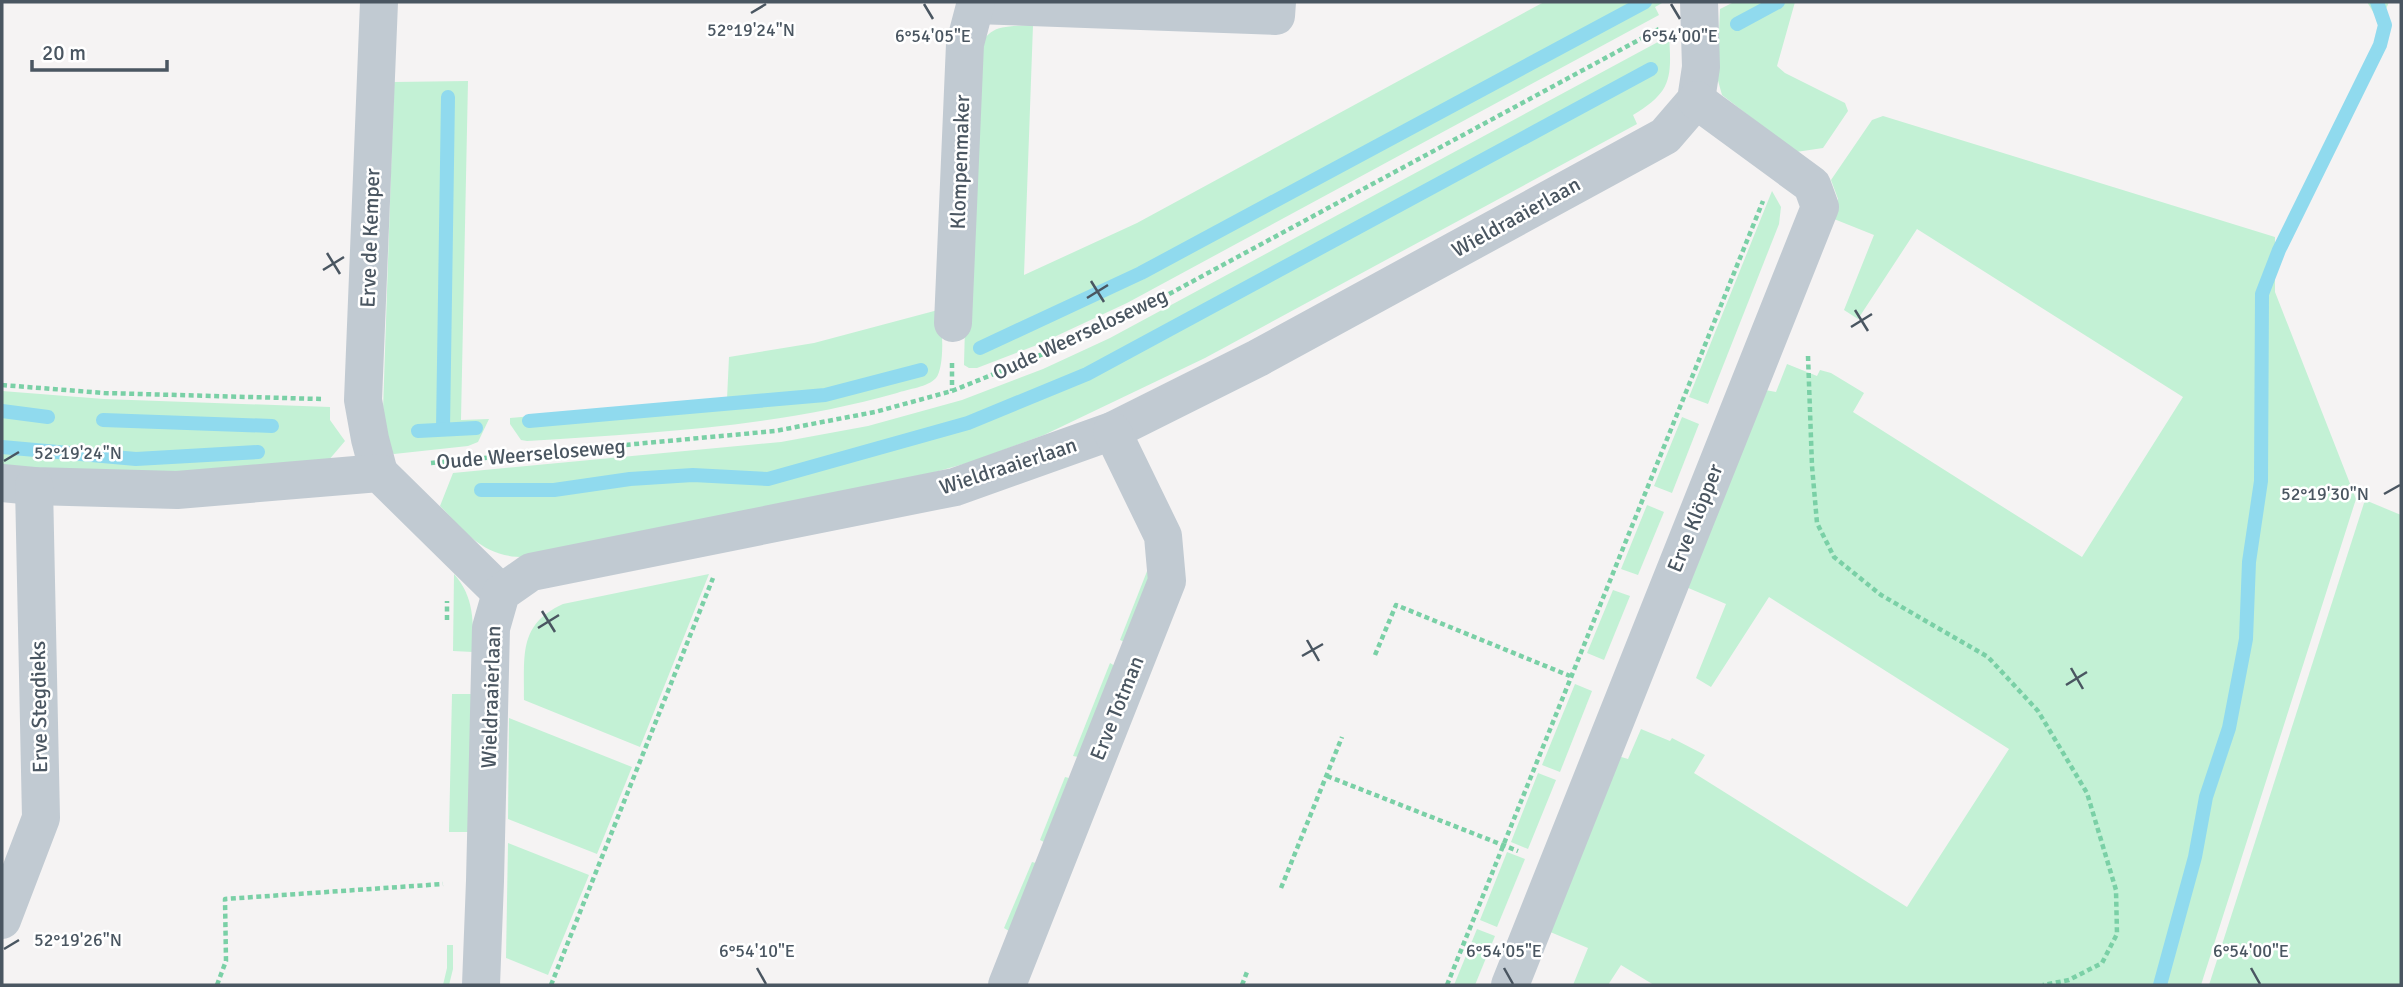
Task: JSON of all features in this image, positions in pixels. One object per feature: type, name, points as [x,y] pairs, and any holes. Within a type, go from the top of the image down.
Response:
[{"type":"street","name":"Erve de Kemper","points":[[379,2],[363,400],[370,439],[385,479]]},
{"type":"street","points":[[976,3],[1276,16],[1277,2]]},
{"type":"street","name":"Klompenmaker","points":[[953,323],[965,44],[976,3]]},
{"type":"street","points":[[1696,100],[1701,67],[1703,4]]},
{"type":"street","name":"Erve Klöpper","points":[[1510,985],[1820,207],[1812,185],[1696,100]]},
{"type":"street","name":"Wieldraaierlaan","points":[[481,985],[491,628],[501,593],[531,572],[955,487],[1112,431],[1258,358],[1665,136],[1696,100]]},
{"type":"street","name":"Erve Totman","points":[[1007,985],[1167,581],[1163,536],[1112,431]]},
{"type":"street","points":[[18,485],[177,490],[385,479],[501,593]]},
{"type":"street","name":"Erve Stegdieks","points":[[2,920],[41,818],[18,485]]},
{"type":"path","name":"Oude Weerseloseweg","points":[[385,479],[420,464],[775,431],[875,412],[952,391],[1134,313],[1703,4]]},
{"type":"path","points":[[1447,985],[1779,161]]},
{"type":"path","points":[[1808,348],[1817,523],[1833,557],[1881,595],[1988,657],[2038,711],[2087,793],[2116,890],[2117,933],[2102,963],[2069,980],[2043,985]]},
{"type":"path","points":[[2,385],[104,394],[363,400]]},
{"type":"path","points":[[551,985],[732,532]]},
{"type":"path","points":[[1375,655],[1396,605],[1570,676]]},
{"type":"path","points":[[1281,888],[1342,737]]},
{"type":"path","points":[[1327,776],[1557,866]]},
{"type":"path","points":[[217,985],[226,961],[225,899],[485,881]]},
{"type":"path","points":[[1242,985],[1247,972]]},
{"type":"green space","points":[[1544,2],[1664,2],[1655,7],[1659,15],[1127,303],[1037,345],[977,368],[964,365],[972,60],[983,40],[995,30],[1033,25],[1024,275],[1137,223]]},
{"type":"green space","points":[[1734,2],[1795,2],[1777,66],[1785,73],[1845,103],[1848,111],[1823,148],[1796,152],[1722,95],[1717,77],[1720,9]]},
{"type":"green space","points":[[2367,2],[2389,2],[2380,23]]},
{"type":"green space","points":[[1669,36],[1670,63],[1666,83],[1655,99],[1633,115],[1637,124],[1205,358],[1044,435],[971,462],[892,484],[530,557],[514,557],[489,549],[469,535],[440,506],[453,473],[781,442],[868,426],[962,400],[1043,369],[1110,338]]},
{"type":"green space","points":[[468,81],[461,420],[489,419],[478,442],[468,446],[394,454],[382,441],[394,82]]},
{"type":"green space","points":[[1883,116],[2275,237],[2275,292],[2356,499],[2201,985],[1654,985],[1621,965],[1608,985],[1573,985],[1588,948],[1548,931],[1618,756],[1628,759],[1641,729],[1670,741],[1672,738],[1705,755],[1694,773],[1907,907],[2009,749],[1769,597],[1711,687],[1696,678],[1726,604],[1686,587],[1765,390],[1776,392],[1787,364],[1817,376],[1820,370],[1831,373],[1864,393],[1853,412],[2082,557],[2183,397],[1917,229],[1858,319],[1844,310],[1874,235],[1834,219],[1838,199],[1831,180],[1872,120]]},
{"type":"green space","points":[[1772,191],[1781,207],[1779,224],[1708,404],[1689,397]]},
{"type":"green space","points":[[938,310],[942,344],[939,372],[928,384],[897,393],[806,414],[667,431],[527,441],[521,440],[510,424],[510,418],[727,399],[729,357],[814,343]]},
{"type":"green space","points":[[2,391],[104,399],[330,407],[330,420],[345,441],[328,461],[132,475],[2,469]]},
{"type":"green space","points":[[1682,417],[1699,424],[1672,493],[1654,486]]},
{"type":"green space","points":[[2365,500],[2401,515],[2401,985],[2209,985]]},
{"type":"green space","points":[[1647,505],[1664,512],[1638,575],[1621,569]]},
{"type":"green space","points":[[1153,556],[1155,560],[1129,644],[1120,640]]},
{"type":"green space","points":[[454,574],[469,601],[473,620],[473,652],[453,651]]},
{"type":"green space","points":[[709,574],[640,747],[524,700],[527,644],[531,632],[548,612],[563,604]]},
{"type":"green space","points":[[1613,590],[1630,596],[1604,660],[1587,653]]},
{"type":"green space","points":[[1110,663],[1115,666],[1078,757],[1073,756]]},
{"type":"green space","points":[[1575,684],[1592,691],[1560,772],[1542,765]]},
{"type":"green space","points":[[452,694],[472,694],[470,832],[449,832]]},
{"type":"green space","points":[[509,718],[632,767],[597,854],[508,819]]},
{"type":"green space","points":[[1538,773],[1556,780],[1528,849],[1511,842]]},
{"type":"green space","points":[[1065,777],[1069,778],[1044,842],[1040,840]]},
{"type":"green space","points":[[508,843],[589,875],[548,975],[506,958]]},
{"type":"green space","points":[[1507,852],[1525,859],[1497,927],[1480,920]]},
{"type":"green space","points":[[1032,862],[1036,863],[1009,931],[1004,928]]},
{"type":"green space","points":[[1477,929],[1495,936],[1475,985],[1454,985]]},
{"type":"green space","points":[[447,945],[453,945],[453,969],[449,985],[443,985],[447,968]]},
{"type":"waterway","points":[[980,348],[1141,273],[1645,2]]},
{"type":"waterway","points":[[1737,24],[1778,2]]},
{"type":"waterway","points":[[2160,985],[2195,857],[2206,797],[2229,728],[2246,639],[2249,562],[2261,481],[2262,294],[2279,250],[2380,45],[2385,25],[2377,2]]},
{"type":"waterway","points":[[481,490],[554,490],[630,479],[693,475],[768,479],[968,423],[1087,374],[1651,69]]},
{"type":"waterway","points":[[443,429],[448,97]]},
{"type":"waterway","points":[[529,421],[825,395],[921,370]]},
{"type":"waterway","points":[[2,411],[48,417]]},
{"type":"waterway","points":[[103,420],[272,426]]},
{"type":"waterway","points":[[418,431],[476,428]]},
{"type":"waterway","points":[[2,447],[136,459],[258,452]]}]
